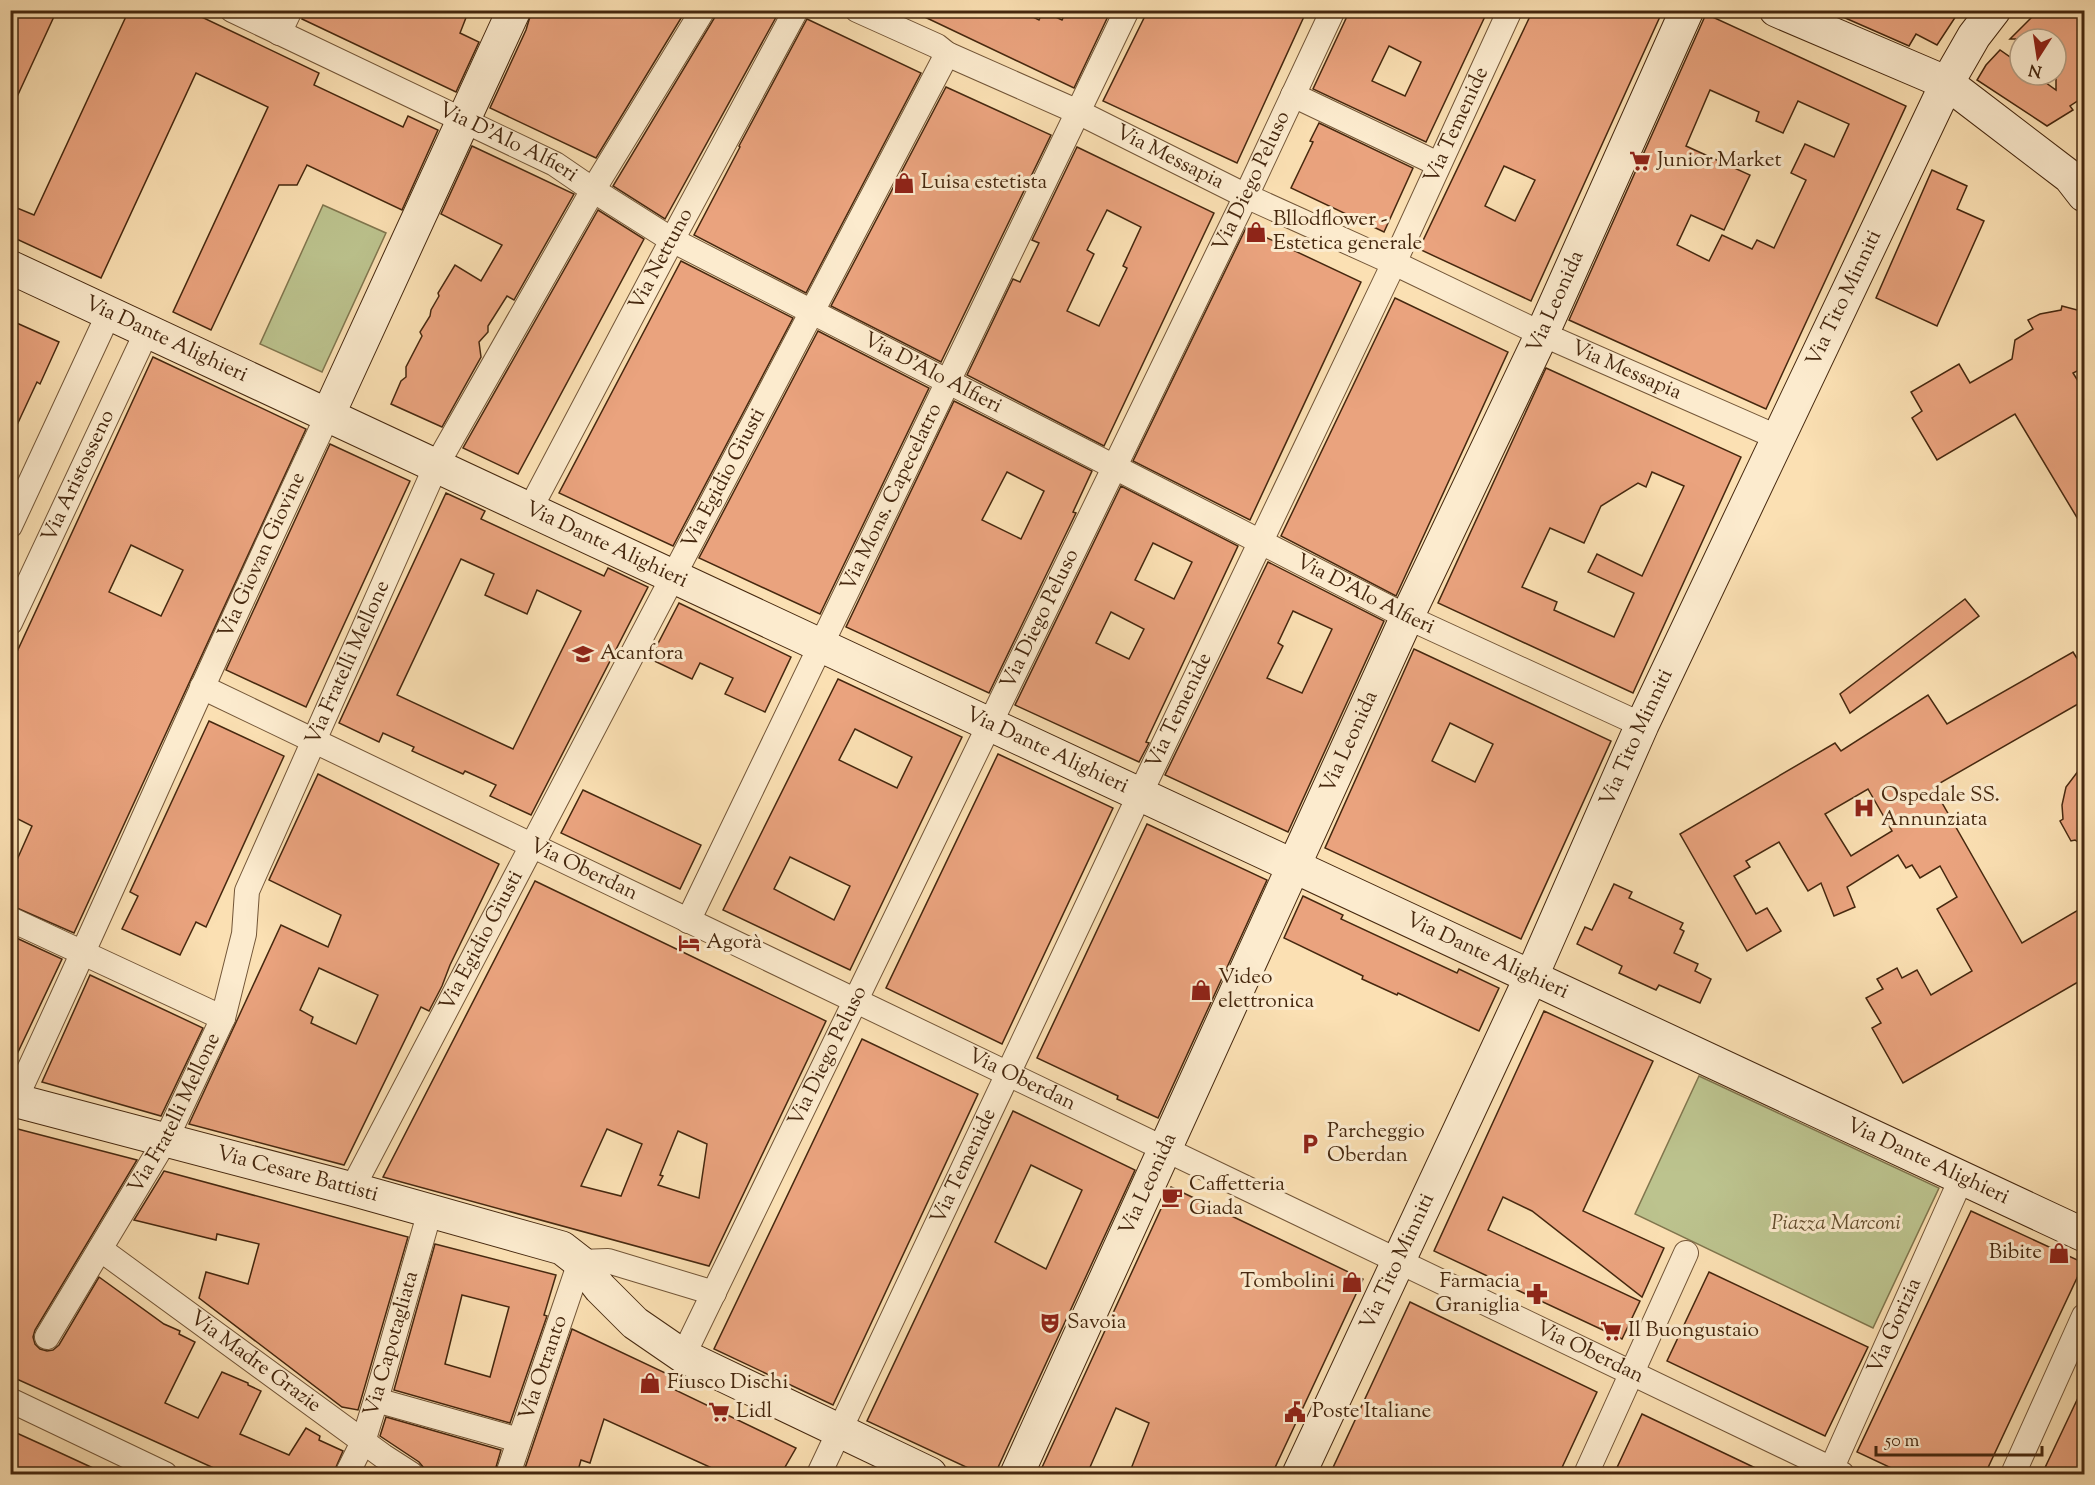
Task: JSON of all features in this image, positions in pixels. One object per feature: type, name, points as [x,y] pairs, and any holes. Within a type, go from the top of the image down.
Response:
[{"type":"street","name":"Via D'Alo Alfieri","points":[[232,10],[555,164],[672,240],[1407,617],[1642,725]]},
{"type":"street","points":[[279,33],[290,10]]},
{"type":"street","name":"Via Giovan Giovine","points":[[13,1099],[83,953],[202,687],[514,10]]},
{"type":"street","name":"Via Fratelli Mellone","points":[[47,1338],[166,1139],[223,1018],[244,934],[247,891],[436,466],[593,190],[703,10]]},
{"type":"street","name":"Via Nettuno","points":[[530,509],[796,10]]},
{"type":"street","name":"Via Messapia","points":[[857,10],[937,45],[946,54],[1078,112],[1246,195],[1394,262],[1542,334],[1779,438]]},
{"type":"street","name":"Via Mons. Capecelatro","points":[[688,921],[1127,10]]},
{"type":"street","name":"Via Diego Peluso","points":[[683,1356],[1246,195],[1333,10]]},
{"type":"street","name":"Via Temenide","points":[[819,1474],[1394,262],[1510,10]]},
{"type":"street","name":"Via Leonida","points":[[1017,1474],[1407,617],[1542,334],[1687,10]]},
{"type":"street","points":[[1776,10],[1947,83],[2070,177],[2085,195]]},
{"type":"street","name":"Via Tito Minniti","points":[[1299,1474],[1532,975],[1642,725],[1947,83],[1974,36],[1994,10]]},
{"type":"street","name":"Via Egidio Giusti","points":[[352,1189],[946,54]]},
{"type":"street","points":[[1293,95],[1438,164]]},
{"type":"street","name":"Via Dante Alighieri","points":[[10,267],[2085,1234]]},
{"type":"street","name":"Via Aristosseno","points":[[10,525],[109,313]]},
{"type":"street","name":"Via Aristosseno","points":[[13,610],[147,331]]},
{"type":"street","name":"Via Oberdan","points":[[202,687],[1834,1473]]},
{"type":"street","points":[[10,919],[223,1018]]},
{"type":"street","name":"Via Cesare Battisti","points":[[13,1099],[430,1210],[562,1248],[580,1262],[600,1288],[635,1323],[683,1356],[930,1474]]},
{"type":"street","name":"Via Gorizia","points":[[1834,1473],[1962,1177]]},
{"type":"street","name":"Via Capotagliata","points":[[347,1474],[363,1442],[430,1210]]},
{"type":"street","name":"Via Madre Grazie","points":[[100,1249],[363,1442],[411,1474]]},
{"type":"street","points":[[1586,1474],[1686,1253]]},
{"type":"street","points":[[580,1262],[608,1261],[714,1293]]},
{"type":"street","name":"Via Otranto","points":[[508,1474],[580,1262]]},
{"type":"street","points":[[2013,1474],[2085,1316]]},
{"type":"street","points":[[10,1400],[165,1474]]},
{"type":"street","points":[[376,1400],[519,1440]]},
{"type":"green space","points":[[323,205],[386,233],[322,372],[260,344]]},
{"type":"green space","name":"Piazza Marconi","points":[[1699,1076],[1939,1188],[1873,1328],[1635,1214]]},
{"type":"building","points":[[10,10],[57,10],[10,112]]},
{"type":"building","points":[[129,10],[187,10],[319,73],[314,85],[403,127],[408,116],[438,130],[402,210],[307,165],[297,185],[279,185],[211,330],[173,312],[268,107],[196,73],[101,278],[10,236],[10,205],[34,215]]},
{"type":"building","points":[[304,10],[469,10],[460,33],[479,42],[456,92],[302,19]]},
{"type":"building","points":[[532,10],[686,10],[596,158],[490,108],[526,30]]},
{"type":"building","points":[[717,10],[780,10],[665,219],[613,186],[715,17]]},
{"type":"building","points":[[910,10],[1019,10],[1039,20],[1043,11],[1062,20],[1067,10],[1111,10],[1074,88]]},
{"type":"building","points":[[1148,10],[1307,10],[1237,163],[1103,101]]},
{"type":"building","points":[[1350,10],[1488,10],[1426,142],[1313,89]],"holes":[[[1389,46],[1421,62],[1405,96],[1372,81]]]},
{"type":"building","points":[[1533,10],[1663,10],[1531,301],[1419,249]],"holes":[[[1504,166],[1535,180],[1515,221],[1485,206]]]},
{"type":"building","points":[[1827,10],[1960,10],[1937,45],[1916,34],[1909,46]]},
{"type":"building","points":[[2039,10],[2085,10],[2085,96],[2070,106],[2073,110],[2047,126],[1977,80],[1986,65],[2000,50],[2008,56],[2008,87],[2052,87],[2056,90],[2056,87],[2068,87],[2068,27],[2022,27]]},
{"type":"building","points":[[1706,14],[1906,106],[1766,409],[1569,320]],"holes":[[[1710,90],[1759,112],[1756,121],[1783,133],[1798,101],[1849,124],[1834,157],[1805,144],[1791,173],[1806,180],[1774,248],[1757,240],[1752,249],[1722,235],[1709,261],[1677,245],[1691,215],[1724,230],[1750,175],[1686,146]]]},
{"type":"building","points":[[807,19],[921,73],[806,293],[694,235]]},
{"type":"building","points":[[946,87],[1051,135],[941,362],[831,306]]},
{"type":"building","points":[[1319,123],[1413,168],[1384,232],[1291,188],[1313,142],[1310,141]]},
{"type":"building","points":[[472,146],[574,194],[514,300],[507,296],[488,326],[488,332],[479,342],[481,357],[442,427],[391,404],[401,381],[406,377],[406,367],[422,336],[420,332],[430,316],[439,296],[438,293],[455,265],[481,281],[502,245],[441,214]]},
{"type":"building","points":[[1077,147],[1214,213],[1104,446],[967,375],[1013,279],[1020,282],[1039,243],[1032,240]],"holes":[[[1107,210],[1141,227],[1123,266],[1127,268],[1099,326],[1067,311],[1094,254],[1087,250]]]},
{"type":"building","points":[[1932,170],[1967,186],[1957,209],[1984,221],[1937,326],[1876,298]]},
{"type":"building","points":[[598,210],[644,239],[518,474],[463,448]]},
{"type":"building","points":[[1246,228],[1361,282],[1250,520],[1133,461]]},
{"type":"building","points":[[681,261],[793,318],[673,546],[559,493]]},
{"type":"building","points":[[1395,298],[1508,352],[1396,596],[1281,536]]},
{"type":"building","points":[[2062,306],[2081,311],[2079,317],[2085,321],[2085,367],[2073,373],[2085,392],[2085,531],[2015,414],[1937,460],[1912,418],[1922,411],[1911,392],[1959,364],[1970,383],[2012,359],[2015,340],[2033,329],[2028,320],[2040,314],[2061,310]]},
{"type":"building","points":[[10,320],[59,342],[10,440]]},
{"type":"building","points":[[818,331],[929,388],[820,614],[699,558]]},
{"type":"building","points":[[153,357],[306,429],[74,933],[10,905],[10,859],[16,862],[32,826],[10,815],[10,667]],"holes":[[[131,545],[183,570],[161,616],[109,592]]]},
{"type":"building","points":[[1546,368],[1741,457],[1633,693],[1438,603]],"holes":[[[1652,472],[1684,486],[1642,576],[1597,554],[1588,572],[1634,593],[1614,637],[1554,610],[1557,602],[1522,587],[1550,528],[1584,543],[1601,506],[1638,483],[1646,487]]]},
{"type":"building","points":[[954,401],[1092,471],[1073,512],[1076,513],[989,693],[846,627]],"holes":[[[1007,472],[1044,491],[1021,539],[982,520]]]},
{"type":"building","points":[[330,444],[410,481],[306,707],[226,670]]},
{"type":"building","points":[[1121,486],[1238,546],[1146,742],[1149,743],[1139,762],[1015,705]],"holes":[[[1153,543],[1192,562],[1174,599],[1135,580]],[[1111,612],[1144,629],[1129,659],[1096,643]]]},
{"type":"building","name":"Acanfora","points":[[446,493],[485,511],[481,519],[604,576],[608,568],[648,587],[531,815],[490,796],[496,785],[465,771],[463,774],[412,751],[414,747],[383,733],[379,742],[339,723]],"holes":[[[461,559],[494,574],[485,595],[527,614],[537,590],[581,611],[513,749],[397,695]]]},
{"type":"building","points":[[1268,562],[1384,621],[1288,832],[1165,775]],"holes":[[[1293,611],[1332,629],[1302,693],[1267,678],[1283,646],[1278,643]]]},
{"type":"building","points":[[1965,599],[1979,616],[1850,713],[1840,694]]},
{"type":"building","points":[[679,603],[791,657],[765,712],[725,694],[733,678],[700,663],[692,679],[650,659]]},
{"type":"building","points":[[1414,649],[1611,741],[1521,939],[1325,848]],"holes":[[[1450,723],[1493,744],[1475,782],[1432,761]]]},
{"type":"building","points":[[2073,652],[2085,671],[2085,700],[1933,787],[2022,943],[2085,906],[2085,978],[1903,1083],[1872,1028],[1881,1023],[1866,998],[1883,989],[1877,979],[1897,968],[1902,978],[1917,970],[1931,995],[1972,971],[1937,909],[1957,897],[1940,866],[1920,878],[1912,865],[1906,868],[1898,855],[1847,887],[1855,907],[1834,916],[1821,883],[1808,891],[1779,842],[1746,861],[1750,867],[1734,876],[1756,914],[1767,908],[1781,931],[1747,951],[1680,834],[1835,743],[1841,751],[1928,695],[1947,724]],"holes":[[[1868,789],[1892,831],[1851,856],[1825,814]]]},
{"type":"building","points":[[838,679],[962,737],[850,970],[723,910]],"holes":[[[855,729],[912,757],[897,788],[839,760]],[[790,857],[850,886],[834,920],[774,889]]]},
{"type":"building","points":[[209,721],[284,756],[206,927],[196,922],[180,955],[122,929],[138,896],[130,892]]},
{"type":"building","points":[[998,754],[1113,808],[1002,1044],[886,988]]},
{"type":"building","points":[[2085,762],[2085,847],[2075,840],[2071,841],[2060,821],[2063,819],[2062,805],[2066,787]]},
{"type":"building","points":[[318,774],[499,864],[442,986],[429,1011],[421,1007],[344,1165],[189,1124],[281,925],[328,947],[341,915],[269,880]],"holes":[[[319,968],[378,995],[356,1044],[311,1023],[313,1017],[300,1010]]]},
{"type":"building","points":[[583,790],[701,845],[680,889],[561,833]]},
{"type":"building","points":[[1147,824],[1267,880],[1158,1118],[1117,1099],[1118,1096],[1037,1058]]},
{"type":"building","points":[[535,881],[826,1021],[709,1266],[383,1177]],"holes":[[[607,1129],[642,1144],[621,1196],[581,1186]],[[678,1131],[707,1144],[699,1198],[658,1185]]]},
{"type":"building","points":[[1614,884],[1632,892],[1629,898],[1683,923],[1680,929],[1684,931],[1674,953],[1698,964],[1695,971],[1711,979],[1700,1003],[1659,985],[1656,990],[1619,973],[1622,966],[1577,944],[1585,927],[1592,930]]},
{"type":"building","points":[[1303,896],[1343,915],[1341,919],[1457,973],[1459,969],[1499,988],[1479,1031],[1398,993],[1397,995],[1362,979],[1363,976],[1284,938]]},
{"type":"building","points":[[10,935],[62,959],[10,1069]]},
{"type":"building","points":[[90,975],[203,1028],[161,1116],[42,1082]]},
{"type":"building","points":[[1544,1011],[1653,1061],[1583,1211],[1664,1248],[1642,1297],[1532,1211],[1503,1197],[1488,1230],[1640,1301],[1622,1339],[1434,1251]]},
{"type":"building","points":[[862,1039],[978,1094],[833,1405],[714,1349]]},
{"type":"building","points":[[1013,1111],[1135,1170],[995,1474],[981,1474],[867,1421]],"holes":[[[1031,1165],[1082,1190],[1046,1269],[995,1242]]]},
{"type":"building","points":[[10,1127],[137,1160],[35,1330],[33,1337],[35,1344],[47,1351],[59,1345],[99,1277],[164,1324],[180,1331],[179,1334],[195,1342],[165,1403],[198,1418],[222,1372],[261,1391],[240,1434],[289,1455],[306,1428],[320,1436],[319,1440],[343,1451],[333,1474],[227,1474],[10,1376]]},
{"type":"building","points":[[164,1171],[408,1237],[358,1410],[342,1407],[199,1298],[206,1272],[248,1284],[259,1244],[217,1234],[216,1240],[134,1220]]},
{"type":"building","points":[[1171,1187],[1363,1279],[1272,1474],[1129,1474],[1149,1423],[1116,1408],[1087,1474],[1039,1474]]},
{"type":"building","points":[[1971,1211],[2084,1263],[1985,1474],[1904,1474],[1857,1452]]},
{"type":"building","points":[[435,1244],[556,1275],[544,1315],[547,1316],[510,1423],[394,1390]],"holes":[[[462,1295],[509,1307],[490,1377],[445,1364]]]},
{"type":"building","points":[[1709,1272],[1868,1347],[1825,1436],[1667,1361]]},
{"type":"building","points":[[1410,1302],[1597,1392],[1559,1474],[1330,1474]]},
{"type":"building","points":[[572,1329],[676,1378],[671,1388],[796,1448],[781,1474],[725,1474],[604,1419],[590,1463],[581,1460],[577,1474],[523,1474]]},
{"type":"building","points":[[2085,1383],[2085,1474],[2042,1474]]},
{"type":"building","points":[[1642,1414],[1768,1474],[1614,1474]]},
{"type":"building","points":[[386,1417],[501,1450],[494,1474],[425,1474],[419,1462],[380,1436]]},
{"type":"building","points":[[10,1430],[54,1450],[106,1474],[10,1474]]},
{"type":"place","name":"Junior Market","points":[[1640,161]]},
{"type":"place","name":"Luisa estetista","points":[[904,183]]},
{"type":"place","name":"Bllodflower - Estetica generale","points":[[1256,232]]},
{"type":"place","name":"Acanfora","points":[[583,654]]},
{"type":"place","name":"Ospedale SS. Annunziata","points":[[1864,808]]},
{"type":"place","name":"Agorà","points":[[689,943]]},
{"type":"place","name":"Video elettronica","points":[[1201,990]]},
{"type":"place","name":"Parcheggio Oberdan","points":[[1310,1144]]},
{"type":"place","name":"Caffetteria Giada","points":[[1172,1197]]},
{"type":"place","name":"Bibite","points":[[2059,1253]]},
{"type":"place","name":"Tombolini","points":[[1352,1282]]},
{"type":"place","name":"Farmacia Graniglia","points":[[1537,1294]]},
{"type":"place","name":"Savoia","points":[[1050,1323]]},
{"type":"place","name":"Il Buongustaio","points":[[1611,1331]]},
{"type":"place","name":"Fiusco Dischi","points":[[650,1383]]},
{"type":"place","name":"Lidl","points":[[719,1412]]},
{"type":"place","name":"Poste Italiane","points":[[1295,1412]]}]
